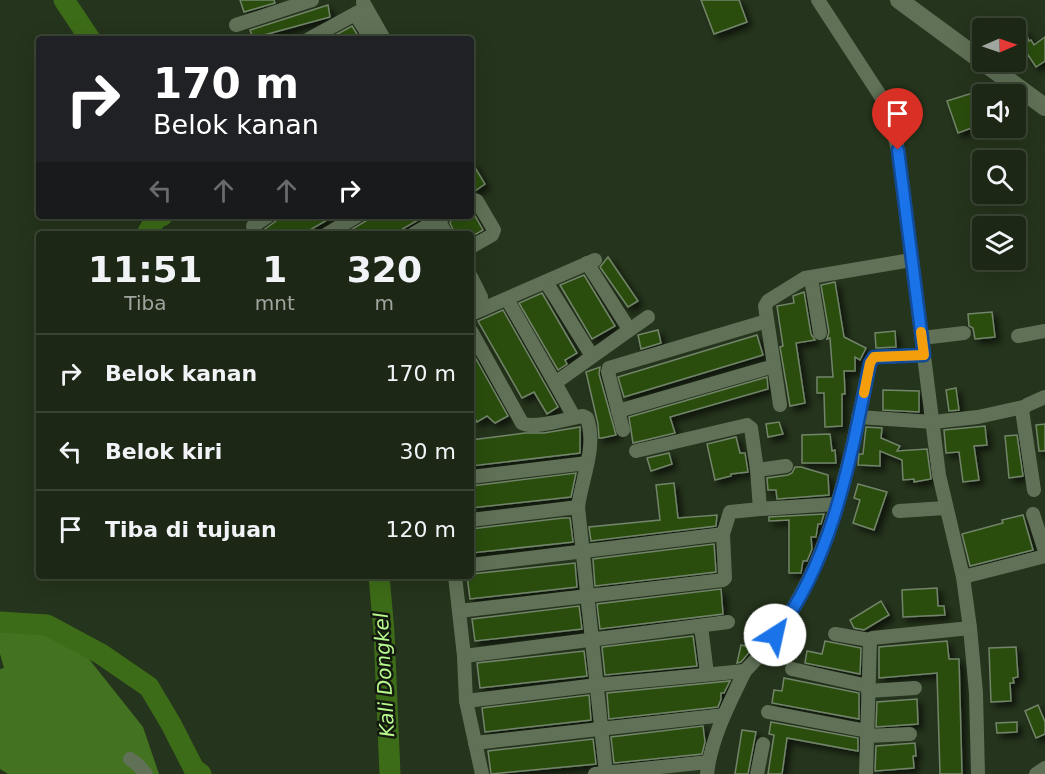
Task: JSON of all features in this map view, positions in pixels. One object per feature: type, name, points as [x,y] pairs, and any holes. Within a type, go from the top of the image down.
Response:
[{"type":"street","points":[[236,25],[312,0]]},
{"type":"street","points":[[818,0],[887,106],[901,170],[939,476],[963,577],[970,628],[976,693],[978,774]]},
{"type":"street","points":[[902,1],[972,53]]},
{"type":"street","points":[[314,36],[361,7]]},
{"type":"street","points":[[361,7],[370,36]]},
{"type":"street","points":[[361,7],[382,36]]},
{"type":"street","points":[[998,72],[1045,107]]},
{"type":"street","points":[[474,200],[477,201],[494,230],[492,235],[474,245]]},
{"type":"street","points":[[253,226],[264,219]]},
{"type":"street","points":[[332,231],[352,219]]},
{"type":"street","points":[[418,231],[439,219]]},
{"type":"street","points":[[780,405],[765,306],[768,302],[805,278],[911,260]]},
{"type":"street","points":[[474,313],[592,261],[628,331]]},
{"type":"street","points":[[811,278],[820,333]]},
{"type":"street","points":[[546,282],[592,356]]},
{"type":"street","points":[[474,283],[481,297],[474,304]]},
{"type":"street","points":[[507,299],[574,417]]},
{"type":"street","points":[[555,383],[648,317]]},
{"type":"street","points":[[623,430],[608,372],[612,366],[767,321]]},
{"type":"street","points":[[1018,336],[1045,331]]},
{"type":"street","points":[[922,338],[964,333]]},
{"type":"street","points":[[474,336],[522,423],[541,424],[582,416],[587,418],[590,426],[591,448],[580,486],[578,507],[602,729],[603,774],[708,768],[724,715],[745,671],[786,621],[804,592],[825,547],[848,464],[870,363],[874,357],[924,355]]},
{"type":"street","points":[[618,411],[774,366]]},
{"type":"street","points":[[858,417],[933,422],[978,417],[1023,407],[1045,398]]},
{"type":"street","points":[[1023,407],[1034,490]]},
{"type":"street","points":[[636,451],[747,424],[751,428],[760,509]]},
{"type":"street","points":[[474,477],[587,463]]},
{"type":"street","points":[[757,470],[786,466]]},
{"type":"street","points":[[459,611],[723,580],[725,578],[723,534],[731,512],[836,504]]},
{"type":"street","points":[[474,520],[578,507]]},
{"type":"street","points":[[899,511],[945,508]]},
{"type":"street","points":[[1033,514],[1045,552]]},
{"type":"street","points":[[474,565],[723,534]]},
{"type":"street","points":[[963,577],[1045,556]]},
{"type":"street","points":[[455,579],[464,656],[466,701],[482,774]]},
{"type":"street","points":[[464,656],[728,622]]},
{"type":"street","points":[[701,626],[706,674]]},
{"type":"street","points":[[835,634],[870,640],[970,628]]},
{"type":"street","points":[[866,774],[870,640]]},
{"type":"street","points":[[792,669],[868,689],[915,688]]},
{"type":"street","points":[[466,701],[597,685],[745,671]]},
{"type":"street","points":[[768,712],[867,734],[910,734]]},
{"type":"street","points":[[475,743],[724,715]]},
{"type":"street","points":[[757,774],[763,744]]},
{"type":"street","points":[[130,759],[146,774]]},
{"type":"street","points":[[1036,774],[1045,768]]},
{"type":"green space","points":[[0,617],[62,625],[143,727],[159,774],[8,774],[0,769],[0,669],[4,668],[0,654]]},
{"type":"building","points":[[240,0],[274,0],[275,3],[244,12]]},
{"type":"building","points":[[701,0],[739,0],[747,22],[714,34]]},
{"type":"building","points":[[328,5],[330,17],[260,36],[252,36],[250,30]]},
{"type":"building","points":[[352,26],[358,36],[334,36]]},
{"type":"building","points":[[1026,34],[1029,41],[1031,40],[1034,45],[1045,37],[1045,61],[1036,67],[1026,52]]},
{"type":"building","points":[[972,93],[972,128],[958,133],[947,101]]},
{"type":"building","points":[[474,166],[485,184],[474,191]]},
{"type":"building","points":[[475,216],[483,230],[474,235],[474,231],[454,231],[450,223],[452,219],[474,219]]},
{"type":"building","points":[[279,219],[329,219],[308,231],[266,231],[265,229]]},
{"type":"building","points":[[369,219],[420,219],[399,231],[349,231]]},
{"type":"building","points":[[608,257],[638,301],[628,307],[600,267]]},
{"type":"building","points":[[584,275],[615,326],[592,339],[560,285]]},
{"type":"building","points":[[835,282],[844,337],[866,348],[860,360],[855,357],[855,371],[844,371],[845,394],[842,394],[842,426],[825,427],[824,393],[817,393],[817,377],[833,377],[830,338],[827,339],[829,332],[821,285]]},
{"type":"building","points":[[804,292],[811,334],[815,340],[796,343],[805,403],[790,406],[780,347],[783,346],[777,306],[794,303],[793,296]]},
{"type":"building","points":[[542,293],[577,353],[565,360],[567,364],[558,370],[519,303]]},
{"type":"building","points":[[503,310],[558,407],[547,414],[534,392],[522,398],[478,321]]},
{"type":"building","points":[[992,312],[995,337],[975,339],[973,328],[969,326],[968,314]]},
{"type":"building","points":[[658,330],[661,343],[641,349],[638,335]]},
{"type":"building","points":[[895,331],[896,347],[876,348],[875,333]]},
{"type":"building","points":[[757,335],[763,355],[624,397],[618,377]]},
{"type":"building","points":[[474,355],[508,416],[495,423],[487,416],[477,422],[474,416]]},
{"type":"building","points":[[600,367],[599,374],[616,435],[602,438],[599,438],[586,372]]},
{"type":"building","points":[[767,377],[768,389],[670,417],[675,433],[633,443],[629,417]]},
{"type":"building","points":[[956,388],[959,410],[949,411],[946,390]]},
{"type":"building","points":[[883,390],[919,391],[919,412],[883,410]]},
{"type":"building","points":[[779,422],[783,434],[768,437],[766,424]]},
{"type":"building","points":[[1045,424],[1045,451],[1039,451],[1036,425]]},
{"type":"building","points":[[985,426],[987,445],[974,446],[979,480],[963,482],[959,452],[946,453],[944,430]]},
{"type":"building","points":[[580,427],[580,453],[474,466],[474,440]]},
{"type":"building","points":[[866,427],[882,428],[881,438],[900,446],[897,451],[927,449],[931,479],[914,482],[914,479],[903,480],[902,460],[880,451],[880,466],[858,465],[859,454],[863,454]]},
{"type":"building","points":[[830,434],[836,463],[802,463],[802,435]]},
{"type":"building","points":[[1017,435],[1023,476],[1009,478],[1005,436]]},
{"type":"building","points":[[736,437],[740,453],[745,453],[748,472],[731,474],[731,476],[715,480],[707,444]]},
{"type":"building","points":[[669,453],[672,464],[651,471],[647,458]]},
{"type":"building","points":[[795,467],[828,475],[829,495],[777,499],[776,490],[768,490],[767,478],[788,475]]},
{"type":"building","points":[[576,473],[571,497],[474,508],[474,486]]},
{"type":"building","points":[[674,483],[678,518],[717,515],[716,526],[591,541],[589,527],[660,520],[656,485]]},
{"type":"building","points":[[858,484],[887,492],[874,530],[853,523],[860,500],[854,498]]},
{"type":"building","points":[[824,514],[821,524],[818,524],[816,537],[811,537],[812,549],[807,561],[803,561],[801,573],[789,573],[789,520],[769,521],[769,517]]},
{"type":"building","points":[[1023,515],[1033,550],[970,566],[962,534]]},
{"type":"building","points":[[570,518],[573,542],[474,553],[474,529]]},
{"type":"building","points":[[714,544],[716,572],[595,586],[593,559]]},
{"type":"building","points":[[575,563],[577,587],[470,599],[467,579],[474,579],[474,574]]},
{"type":"building","points":[[937,588],[938,606],[944,606],[945,615],[903,617],[902,590]]},
{"type":"building","points":[[721,589],[723,614],[600,629],[597,604]]},
{"type":"building","points":[[881,601],[889,615],[864,630],[854,628],[850,620]]},
{"type":"building","points":[[579,606],[582,629],[475,641],[472,619]]},
{"type":"building","points":[[748,631],[763,636],[756,644],[754,643],[753,648],[741,662],[737,663],[741,645],[745,646]]},
{"type":"building","points":[[693,636],[697,666],[605,675],[602,647]]},
{"type":"building","points":[[825,641],[861,648],[860,674],[805,663],[807,651],[822,654]]},
{"type":"building","points":[[947,641],[949,659],[959,659],[962,774],[940,774],[937,673],[879,678],[879,647]]},
{"type":"building","points":[[1016,647],[1018,677],[1013,678],[1014,683],[1010,683],[1011,701],[991,702],[989,648]]},
{"type":"building","points":[[584,651],[587,676],[480,688],[477,663]]},
{"type":"building","points":[[784,678],[859,693],[859,719],[772,703],[774,690],[782,691]]},
{"type":"building","points":[[730,681],[724,693],[721,693],[718,707],[609,719],[607,693]]},
{"type":"building","points":[[589,695],[591,720],[485,732],[482,708]]},
{"type":"building","points":[[917,699],[918,724],[876,727],[877,702]]},
{"type":"building","points":[[1038,705],[1045,722],[1045,734],[1036,738],[1025,711]]},
{"type":"building","points":[[771,722],[858,738],[858,751],[787,738],[782,774],[768,774],[774,735],[769,734]]},
{"type":"building","points":[[1017,722],[1017,732],[997,733],[996,723]]},
{"type":"building","points":[[703,726],[705,742],[702,754],[614,763],[611,737]]},
{"type":"building","points":[[742,730],[756,732],[748,774],[735,774]]},
{"type":"building","points":[[593,739],[596,764],[491,774],[488,751]]},
{"type":"building","points":[[915,743],[914,768],[875,771],[876,746]]},
{"type":"waterway","name":"Kali Dongkel","points":[[64,0],[88,36]]},
{"type":"waterway","name":"Kali Dongkel","points":[[149,231],[155,219]]},
{"type":"waterway","name":"Kali Dongkel","points":[[379,579],[384,632],[390,774]]},
{"type":"waterway","points":[[0,622],[47,625],[101,654],[149,687],[194,769],[201,774]]},
{"type":"slow traffic","points":[[864,393],[870,363],[874,357],[924,355],[921,332]]},
{"type":"route","points":[[775,635],[800,598],[825,547],[848,464],[870,363],[874,357],[924,355],[898,150]]}]
